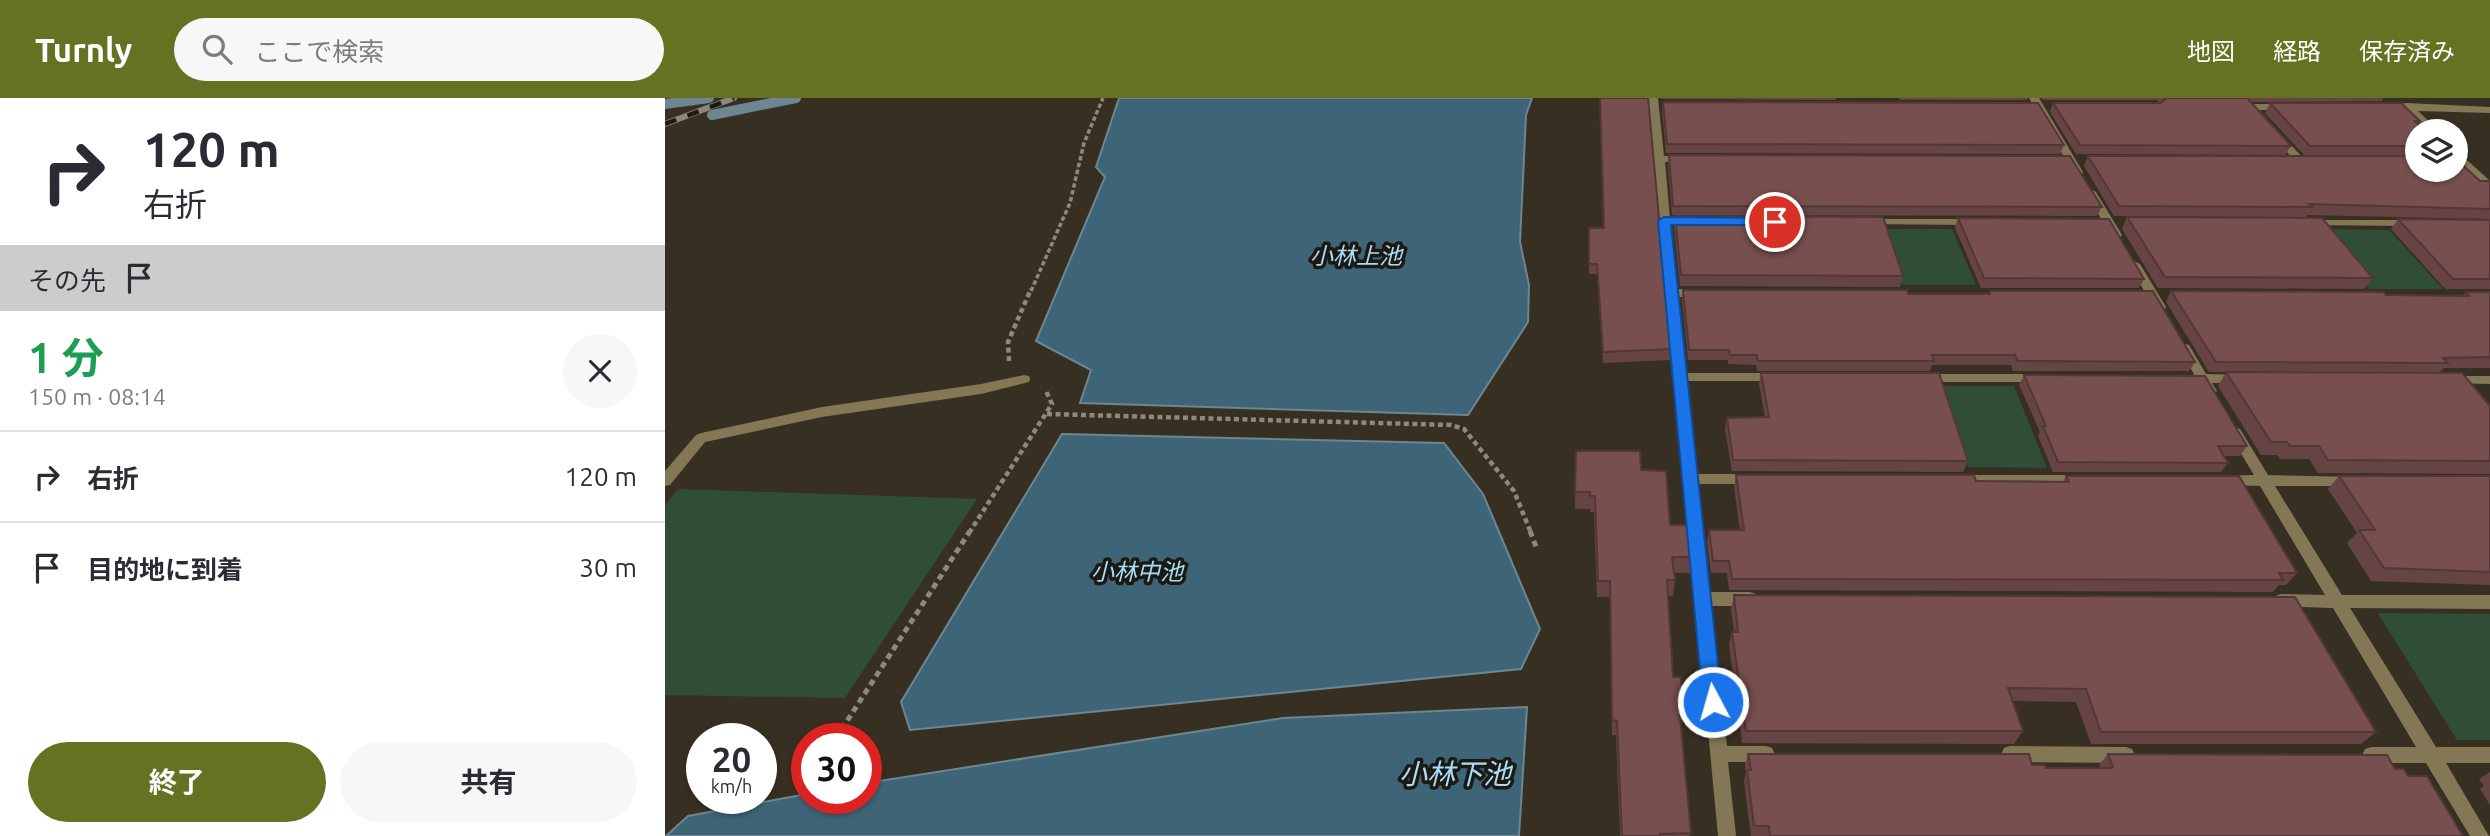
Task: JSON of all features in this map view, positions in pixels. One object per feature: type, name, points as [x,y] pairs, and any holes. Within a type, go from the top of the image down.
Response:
[{"type":"street","points":[[2399,98],[2422,119]]},
{"type":"street","points":[[1658,102],[1664,221],[1727,836]]},
{"type":"street","points":[[2037,104],[2217,401]]},
{"type":"street","points":[[2291,107],[2251,107],[2300,161]]},
{"type":"street","points":[[2369,107],[2490,110]]},
{"type":"street","points":[[1659,159],[1700,160]]},
{"type":"street","points":[[2287,161],[2313,161]]},
{"type":"street","points":[[2468,168],[2490,187]]},
{"type":"street","points":[[1664,221],[1706,221]]},
{"type":"street","points":[[1859,222],[1984,222]]},
{"type":"street","points":[[2299,223],[2422,223]]},
{"type":"street","points":[[1671,293],[1712,293]]},
{"type":"street","points":[[1679,377],[1790,377]]},
{"type":"street","points":[[1914,377],[2052,378]]},
{"type":"street","points":[[2176,378],[2258,379]]},
{"type":"street","points":[[665,481],[701,438],[822,412],[981,389],[1024,379]]},
{"type":"street","points":[[2435,379],[2490,380]]},
{"type":"street","points":[[2231,424],[2480,836]]},
{"type":"street","points":[[1690,479],[1772,479]]},
{"type":"street","points":[[1936,480],[2100,480]]},
{"type":"street","points":[[2210,480],[2371,481]]},
{"type":"street","points":[[1702,599],[1771,599]]},
{"type":"street","points":[[2269,601],[2490,602]]},
{"type":"street","points":[[1718,754],[1788,754]]},
{"type":"street","points":[[1998,754],[2137,755]]},
{"type":"street","points":[[2347,755],[2490,755]]},
{"type":"path","points":[[846,723],[1052,404],[1044,388],[1024,379],[1009,363],[1008,342],[1070,204],[1076,184],[1077,165],[1103,98]]},
{"type":"path","points":[[1046,414],[1451,425],[1464,429],[1514,491],[1537,549]]},
{"type":"green space","points":[[1883,229],[1952,229],[1976,285],[1902,285]]},
{"type":"green space","points":[[2319,229],[2389,230],[2443,289],[2369,289]]},
{"type":"green space","points":[[1940,386],[2014,386],[2047,468],[1968,467]]},
{"type":"green space","points":[[678,489],[977,499],[845,698],[665,695],[665,505]]},
{"type":"green space","points":[[2378,613],[2490,614],[2490,740],[2457,740]]},
{"type":"water","name":"小林上池","points":[[1119,98],[1532,98],[1526,115],[1520,242],[1529,285],[1528,322],[1468,415],[1080,403],[1091,370],[1036,341],[1105,177],[1096,167]]},
{"type":"water","name":"小林中池","points":[[1062,434],[1444,443],[1483,494],[1540,629],[1521,669],[910,730],[901,702]]},
{"type":"water","name":"小林下池","points":[[1527,707],[1519,836],[666,836],[688,816],[777,814],[777,800],[791,797],[791,814],[882,814],[882,781],[1283,718]]},
{"type":"building","points":[[1600,98],[1648,98],[1671,349],[1603,352],[1597,264],[1589,264],[1589,228],[1604,228]]},
{"type":"building","points":[[2166,98],[2249,98],[2291,146],[2080,145],[2053,103],[2161,103]]},
{"type":"building","points":[[1663,102],[2038,103],[2064,145],[1667,144]]},
{"type":"building","points":[[2270,103],[2401,103],[2418,119],[2405,119],[2405,146],[2310,146]]},
{"type":"building","points":[[1669,155],[2070,156],[2102,207],[1673,206]]},
{"type":"building","points":[[2088,156],[2405,156],[2405,182],[2468,182],[2468,170],[2480,181],[2490,181],[2490,209],[2309,204],[2312,207],[2119,206]]},
{"type":"building","points":[[1675,216],[1883,217],[1903,276],[1681,275]]},
{"type":"building","points":[[2127,217],[2322,218],[2373,278],[2165,277]]},
{"type":"building","points":[[1958,218],[2109,219],[2144,279],[1984,278]]},
{"type":"building","points":[[2398,219],[2490,220],[2490,279],[2453,279]]},
{"type":"building","points":[[1683,290],[1907,290],[1908,294],[2153,291],[2195,362],[2018,361],[2015,355],[1932,355],[1934,361],[1758,361],[1757,355],[1730,355],[1729,350],[1689,350]]},
{"type":"building","points":[[2171,291],[2383,292],[2386,295],[2469,296],[2466,292],[2490,292],[2490,357],[2443,358],[2448,363],[2216,362]]},
{"type":"building","points":[[2226,372],[2462,373],[2490,406],[2490,461],[2328,460],[2319,446],[2290,446],[2287,442],[2271,442]]},
{"type":"building","points":[[1761,373],[1939,373],[1968,461],[1733,460],[1727,418],[1769,417]]},
{"type":"building","points":[[2024,375],[2205,376],[2247,446],[2218,446],[2228,463],[2058,462]]},
{"type":"building","points":[[1576,451],[1640,451],[1641,470],[1666,471],[1670,525],[1690,525],[1693,557],[1672,557],[1675,580],[1667,580],[1673,677],[1681,677],[1683,716],[1680,716],[1691,833],[1622,836],[1617,721],[1612,720],[1610,581],[1598,581],[1595,496],[1590,496],[1590,492],[1575,492]]},
{"type":"building","points":[[1736,475],[1974,475],[1976,481],[2069,482],[2066,476],[2239,476],[2297,573],[2279,573],[2283,580],[1732,579],[1729,561],[1713,561],[1709,530],[1744,530]]},
{"type":"building","points":[[2339,476],[2490,476],[2490,572],[2384,568],[2359,530],[2375,530]]},
{"type":"building","points":[[1734,595],[2295,597],[2376,732],[2101,732],[2086,689],[2008,688],[2023,731],[1746,731],[1732,632],[1738,632]]},
{"type":"building","points":[[1748,754],[2029,754],[2032,765],[2045,765],[2046,768],[2113,767],[2108,754],[2387,755],[2395,769],[2404,769],[2408,776],[2427,776],[2463,836],[1770,836],[1769,826],[1754,826],[1747,770],[1751,770]]},
{"type":"waterway","points":[[665,104],[709,98]]},
{"type":"waterway","points":[[712,115],[796,98]]},
{"type":"railway","points":[[665,124],[734,98]]},
{"type":"route","points":[[1713,702],[1664,221],[1775,222]]}]
